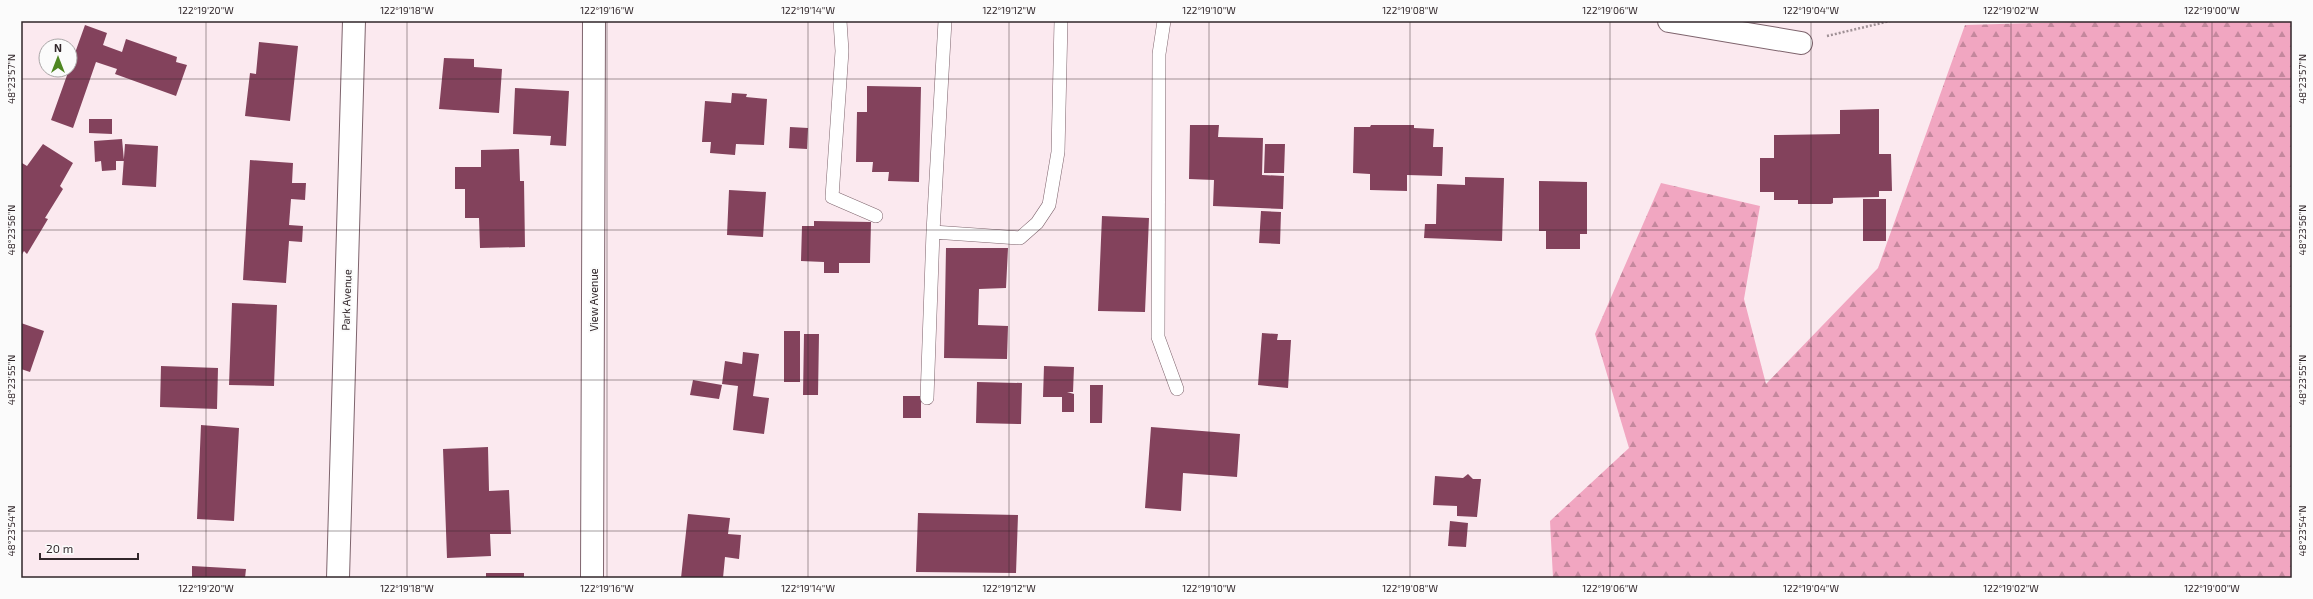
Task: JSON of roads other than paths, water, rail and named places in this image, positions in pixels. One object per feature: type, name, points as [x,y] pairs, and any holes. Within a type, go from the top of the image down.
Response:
[{"type":"street","name":"Park Avenue","points":[[338,578],[354,21]]},
{"type":"street","name":"View Avenue","points":[[592,578],[594,21]]},
{"type":"street","points":[[1669,21],[1801,43]]},
{"type":"lane","points":[[840,21],[842,51],[832,197],[876,216]]},
{"type":"lane","points":[[927,398],[933,232],[945,21]]},
{"type":"lane","points":[[933,232],[1020,238],[1037,223],[1049,205],[1058,152],[1061,21]]},
{"type":"lane","points":[[1164,21],[1159,54],[1158,337],[1177,389]]}]
